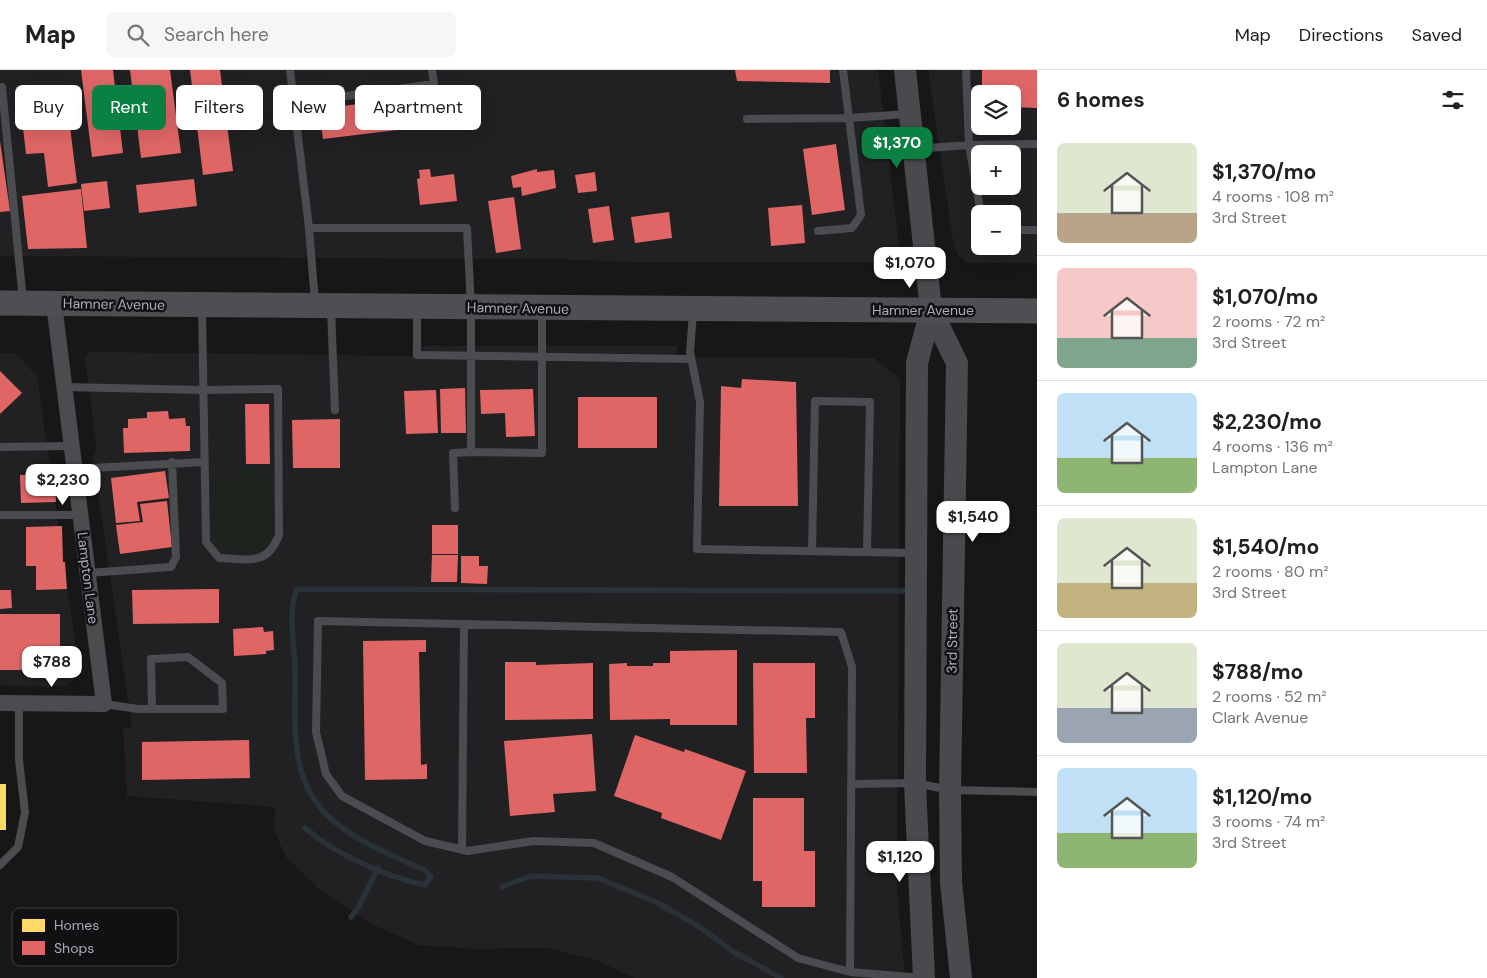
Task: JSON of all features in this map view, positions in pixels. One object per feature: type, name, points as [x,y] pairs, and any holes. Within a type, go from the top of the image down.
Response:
[{"type":"main road","name":"Hamner Avenue","points":[[12,303],[416,308],[1037,311]]},
{"type":"street","name":"3rd Street","points":[[905,70],[931,310],[957,363],[950,790],[951,882],[962,978]]},
{"type":"street","name":"Lampton Lane","points":[[54,304],[104,704]]},
{"type":"street","name":"3rd Street","points":[[924,978],[915,784],[917,363],[931,310]]},
{"type":"street","points":[[0,703],[104,704]]},
{"type":"lane","points":[[290,70],[292,85]]},
{"type":"lane","points":[[345,96],[434,84],[432,70]]},
{"type":"lane","points":[[818,231],[852,228],[860,215],[843,70]]},
{"type":"lane","points":[[966,70],[969,145],[979,205]]},
{"type":"lane","points":[[2,87],[12,303]]},
{"type":"lane","points":[[747,119],[848,118],[910,114]]},
{"type":"lane","points":[[298,130],[308,228],[323,307],[335,410]]},
{"type":"lane","points":[[914,149],[969,145],[1037,144]]},
{"type":"lane","points":[[308,228],[467,228],[471,308],[471,452]]},
{"type":"lane","points":[[1021,230],[1037,230]]},
{"type":"lane","points":[[64,387],[204,390],[278,389],[279,535],[272,551],[266,556],[257,559],[219,558],[206,542],[204,462],[204,390],[202,305]]},
{"type":"lane","points":[[416,308],[417,355],[691,359]]},
{"type":"lane","points":[[455,508],[453,452],[542,453],[542,308]]},
{"type":"lane","points":[[693,310],[691,359],[700,402],[697,549],[917,553]]},
{"type":"lane","points":[[812,551],[815,401],[870,402],[867,552]]},
{"type":"lane","points":[[0,447],[72,446]]},
{"type":"lane","points":[[74,469],[172,462],[204,462]]},
{"type":"lane","points":[[88,573],[171,567],[176,556],[172,462]]},
{"type":"lane","points":[[0,515],[80,515]]},
{"type":"lane","points":[[850,972],[852,667],[841,632],[318,621],[316,732],[326,774],[342,796],[425,841],[468,852],[533,841],[594,844],[672,877],[798,958],[850,972],[924,978]]},
{"type":"lane","points":[[462,850],[464,624]]},
{"type":"lane","points":[[104,704],[138,709],[152,709],[223,709],[222,683],[188,657],[151,659],[152,709]]},
{"type":"lane","points":[[0,865],[18,847],[25,812],[19,760],[19,703]]},
{"type":"lane","points":[[852,784],[915,784],[950,790],[1037,792]]},
{"type":"shaded area","points":[[0,70],[878,70],[899,248],[887,262],[631,262],[553,259],[0,256]]},
{"type":"shaded area","points":[[928,70],[1037,70],[1037,263],[967,263],[959,256],[954,247]]},
{"type":"shaded area","points":[[412,346],[677,346],[677,357],[874,358],[900,379],[897,889],[905,978],[634,978],[596,960],[546,948],[473,949],[419,945],[371,924],[319,889],[285,856],[274,830],[275,807],[127,796],[123,729],[132,727],[93,457],[97,450],[85,357],[90,352],[412,356]]},
{"type":"shaded area","points":[[0,353],[15,353],[37,376],[78,662],[77,677],[68,684],[56,687],[0,685]]},
{"type":"shaded area","points":[[240,468],[263,468],[264,476],[271,477],[271,529],[266,546],[260,550],[224,550],[216,541],[216,482],[220,479],[240,479]]},
{"type":"building: Homes","points":[[0,784],[6,784],[6,830],[0,830]]},
{"type":"building: Shops","points":[[81,70],[113,70],[115,85],[92,85],[92,130],[120,130],[123,153],[92,157]]},
{"type":"building: Shops","points":[[130,70],[170,70],[176,130],[178,130],[181,153],[141,158],[138,130],[166,130],[166,85],[132,85]]},
{"type":"building: Shops","points":[[190,70],[220,70],[222,85],[192,85]]},
{"type":"building: Shops","points":[[735,70],[830,70],[830,83],[737,81]]},
{"type":"building: Shops","points":[[982,70],[1037,70],[1037,108],[1021,107],[1021,85],[982,85]]},
{"type":"building: Shops","points":[[355,104],[355,130],[397,130],[323,139],[322,130],[345,130],[345,106]]},
{"type":"building: Shops","points":[[23,130],[70,130],[77,183],[48,187],[44,153],[26,154]]},
{"type":"building: Shops","points":[[197,130],[228,130],[233,171],[203,175]]},
{"type":"building: Shops","points":[[0,141],[10,211],[0,212]]},
{"type":"building: Shops","points":[[836,144],[845,210],[812,215],[803,149]]},
{"type":"building: Shops","points":[[430,169],[431,177],[454,174],[457,201],[420,205],[417,179],[420,178],[419,170]]},
{"type":"building: Shops","points":[[537,169],[537,172],[554,170],[556,188],[522,196],[521,187],[513,188],[511,176]]},
{"type":"building: Shops","points":[[595,172],[597,191],[578,193],[575,175]]},
{"type":"building: Shops","points":[[194,179],[197,206],[139,213],[136,185]]},
{"type":"building: Shops","points":[[107,181],[110,208],[84,211],[81,184]]},
{"type":"building: Shops","points":[[81,189],[87,248],[28,249],[22,196]]},
{"type":"building: Shops","points":[[514,197],[521,249],[496,253],[488,201]]},
{"type":"building: Shops","points":[[802,205],[805,243],[771,246],[768,208]]},
{"type":"building: Shops","points":[[609,206],[614,240],[593,243],[588,209]]},
{"type":"building: Shops","points":[[669,212],[672,238],[635,243],[631,217]]},
{"type":"building: Shops","points":[[0,371],[22,393],[0,414]]},
{"type":"building: Shops","points":[[742,379],[796,382],[798,506],[719,506],[721,386],[741,388]]},
{"type":"building: Shops","points":[[465,388],[466,433],[441,433],[440,389]]},
{"type":"building: Shops","points":[[533,389],[535,436],[506,437],[505,413],[481,414],[480,390]]},
{"type":"building: Shops","points":[[436,390],[438,433],[406,434],[404,391]]},
{"type":"building: Shops","points":[[578,397],[657,397],[657,448],[578,448]]},
{"type":"building: Shops","points":[[245,404],[269,404],[270,464],[246,464]]},
{"type":"building: Shops","points":[[168,411],[169,419],[185,418],[186,426],[190,426],[190,451],[124,453],[123,428],[128,428],[128,419],[147,418],[147,412]]},
{"type":"building: Shops","points":[[340,419],[340,468],[293,468],[292,420]]},
{"type":"building: Shops","points":[[165,471],[169,498],[137,502],[140,521],[116,523],[111,478]]},
{"type":"building: Shops","points":[[20,475],[55,475],[56,502],[21,503]]},
{"type":"building: Shops","points":[[167,501],[172,547],[120,554],[116,525],[143,522],[140,504]]},
{"type":"building: Shops","points":[[432,525],[458,525],[458,554],[432,554]]},
{"type":"building: Shops","points":[[62,526],[63,562],[65,562],[67,589],[36,590],[36,566],[26,566],[26,527]]},
{"type":"building: Shops","points":[[432,555],[458,555],[457,582],[431,582]]},
{"type":"building: Shops","points":[[461,556],[479,556],[479,566],[488,566],[487,584],[461,583]]},
{"type":"building: Shops","points":[[219,589],[219,623],[133,624],[132,590]]},
{"type":"building: Shops","points":[[0,590],[11,590],[12,608],[0,609]]},
{"type":"building: Shops","points":[[0,614],[60,614],[60,670],[0,670]]},
{"type":"building: Shops","points":[[263,627],[264,632],[273,631],[274,650],[266,651],[266,654],[234,656],[233,629]]},
{"type":"building: Shops","points":[[426,640],[426,652],[419,652],[421,765],[427,764],[427,779],[365,780],[363,641]]},
{"type":"building: Shops","points":[[737,650],[737,725],[670,725],[670,719],[610,720],[609,664],[627,663],[627,666],[653,666],[653,663],[670,663],[670,651]]},
{"type":"building: Shops","points":[[505,662],[536,662],[536,665],[593,663],[593,719],[505,720]]},
{"type":"building: Shops","points":[[753,663],[815,663],[815,718],[806,718],[807,773],[754,773]]},
{"type":"building: Shops","points":[[592,734],[596,791],[553,794],[555,812],[510,816],[504,741]]},
{"type":"building: Shops","points":[[635,735],[684,752],[685,749],[746,771],[721,840],[661,818],[662,813],[614,796]]},
{"type":"building: Shops","points":[[249,740],[250,778],[142,780],[142,742]]},
{"type":"building: Shops","points":[[753,798],[804,798],[804,851],[815,851],[815,907],[762,907],[762,881],[753,881]]},
{"type":"waterway","points":[[305,828],[331,847],[378,870],[425,885],[431,877],[426,871],[388,854],[351,834],[320,807],[308,790],[298,757],[295,732],[295,667],[292,616],[294,596],[297,589],[903,591]]},
{"type":"waterway","points":[[351,917],[358,908],[378,868]]},
{"type":"waterway","points":[[502,887],[530,876],[598,878],[658,903],[700,927],[732,951],[781,978]]}]
